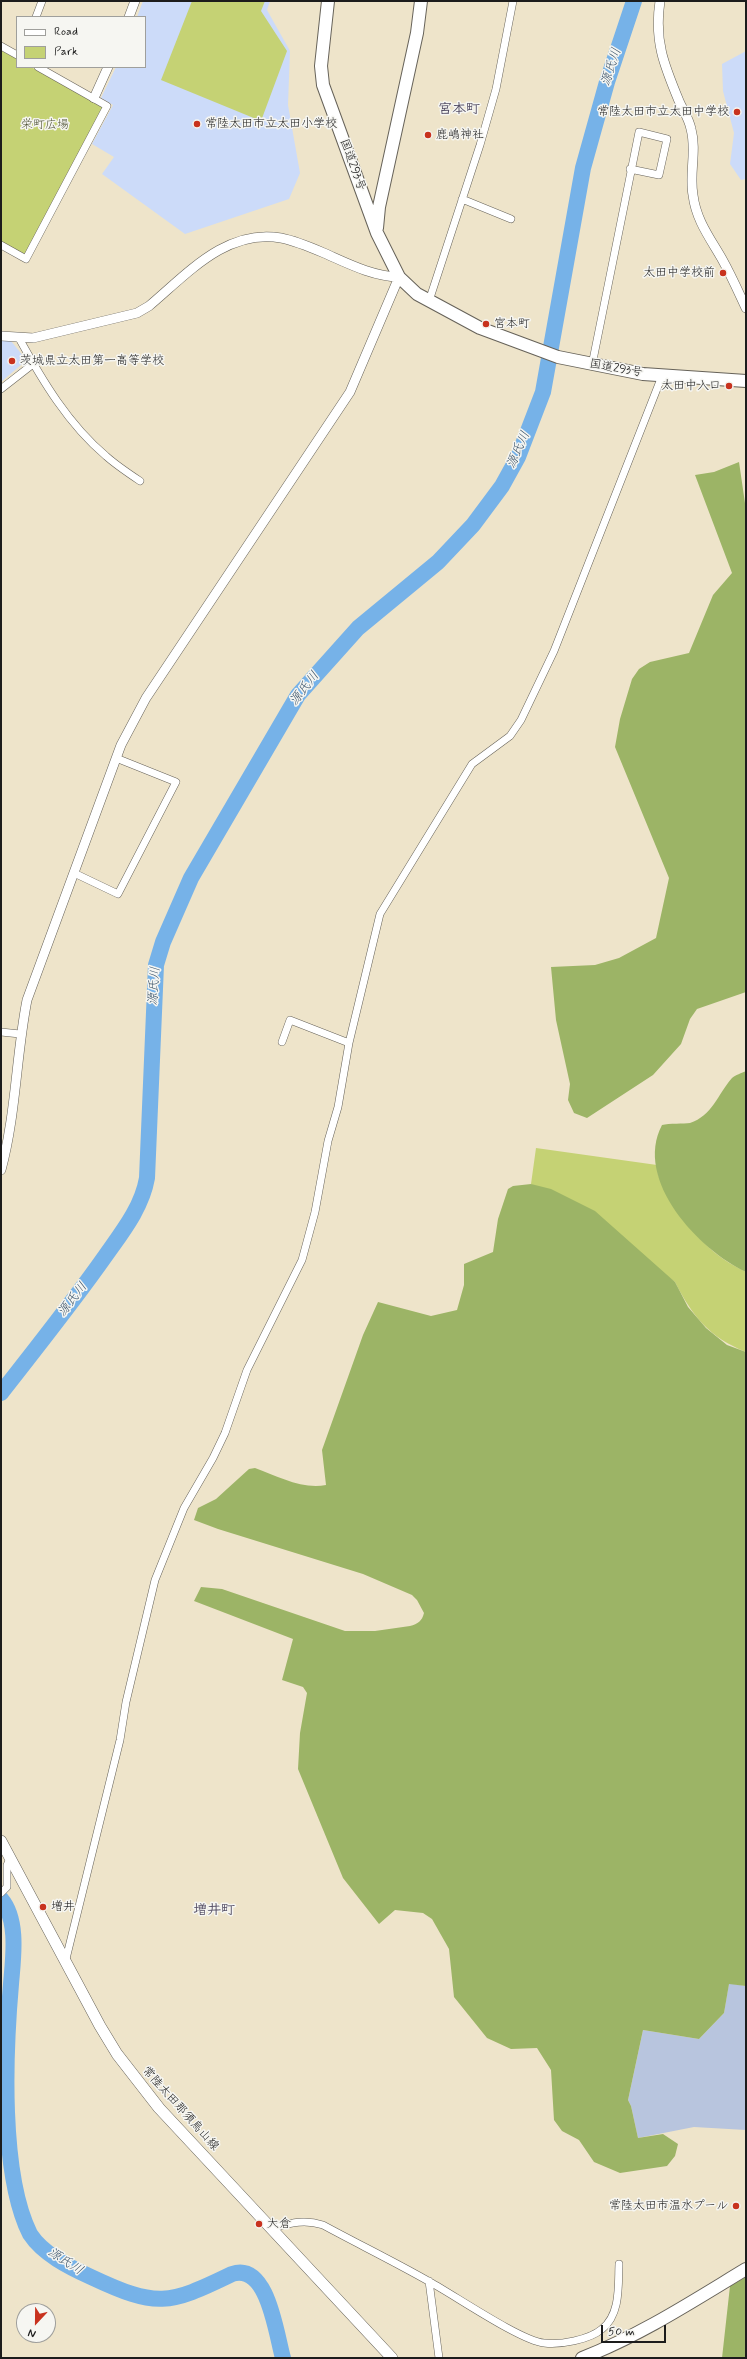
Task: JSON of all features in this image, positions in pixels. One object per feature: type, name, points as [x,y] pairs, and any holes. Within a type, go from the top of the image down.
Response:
[{"type":"highway","name":"国道293号","points":[[328,1],[321,76],[373,207],[377,233],[398,278],[412,290],[429,301],[480,328],[558,357],[592,365],[662,376],[746,381]]},
{"type":"highway","name":"国道293号","points":[[373,207],[417,33],[422,1]]},
{"type":"highway","points":[[582,2358],[607,2349],[659,2322],[746,2269]]},
{"type":"main road","name":"常陸太田那須烏山線","points":[[1,1841],[103,2032],[132,2075],[159,2108],[392,2358]]},
{"type":"street","points":[[36,16],[42,1]]},
{"type":"street","points":[[129,16],[135,1]]},
{"type":"street","points":[[429,301],[496,89],[513,1]]},
{"type":"street","points":[[660,1],[657,30],[659,48],[664,66],[691,127],[693,142],[691,180],[697,213],[704,230],[722,258],[746,308]]},
{"type":"street","points":[[1,46],[16,55]]},
{"type":"street","points":[[1,245],[26,259],[107,106],[40,68]]},
{"type":"street","points":[[94,98],[108,68]]},
{"type":"street","points":[[592,365],[630,169],[639,132],[667,139],[658,175],[630,169]]},
{"type":"street","points":[[462,199],[512,219]]},
{"type":"street","points":[[1,336],[33,338],[137,313],[149,306],[207,258],[225,247],[249,238],[266,236],[299,242],[373,274],[398,278],[350,392],[146,698],[116,758],[27,1000],[20,1034],[9,1137],[1,1170]]},
{"type":"street","points":[[19,338],[42,379],[70,418],[105,455],[140,481]]},
{"type":"street","points":[[1,389],[33,364]]},
{"type":"street","points":[[65,1963],[120,1740],[126,1702],[155,1580],[184,1508],[214,1458],[225,1433],[247,1370],[302,1260],[314,1212],[328,1142],[338,1107],[349,1043],[380,914],[472,764],[510,736],[521,720],[554,651],[662,376]]},
{"type":"street","points":[[74,873],[118,894],[176,782],[116,758]]},
{"type":"street","points":[[282,1042],[290,1020],[349,1043]]},
{"type":"street","points":[[1,1032],[20,1034]]},
{"type":"street","points":[[1,1893],[7,1887],[7,1865],[10,1859]]},
{"type":"street","points":[[272,2228],[309,2221],[323,2225],[429,2281],[525,2337],[544,2343],[586,2337],[602,2329],[612,2316],[616,2305],[619,2264]]},
{"type":"street","points":[[429,2281],[439,2358]]},
{"type":"shaded area","name":"常陸太田市立太田小学校","points":[[143,1],[270,1],[267,10],[290,51],[288,105],[300,173],[289,199],[185,234],[102,174],[114,157],[92,144],[113,105],[101,98],[116,68],[146,68],[146,16],[137,16]]},
{"type":"shaded area","name":"常陸太田市立太田中学校","points":[[746,51],[746,179],[741,180],[730,164],[734,133],[723,91],[722,64]]},
{"type":"shaded area","name":"茨城県立太田第一高等学校","points":[[1,340],[11,341],[24,357],[22,364],[1,382]]},
{"type":"shaded area","points":[[729,1983],[746,1986],[746,2130],[694,2127],[638,2138],[631,2106],[628,2100],[643,2030],[699,2039],[724,2013]]},
{"type":"green space","points":[[192,1],[265,1],[261,11],[287,51],[261,121],[161,80]]},
{"type":"green space","name":"栄町広場","points":[[1,50],[16,58],[16,68],[33,68],[104,107],[26,253],[22,254],[1,242]]},
{"type":"green space","points":[[739,462],[746,510],[746,992],[697,1009],[690,1019],[681,1044],[653,1075],[587,1118],[574,1113],[568,1100],[570,1084],[556,1020],[551,967],[595,965],[619,958],[656,938],[669,878],[615,747],[620,719],[632,679],[639,669],[650,662],[689,653],[713,595],[732,573],[695,475],[714,472]]},
{"type":"green space","points":[[746,1071],[746,1272],[728,1262],[709,1247],[691,1230],[676,1211],[663,1190],[656,1168],[655,1146],[662,1125],[690,1123],[698,1120],[714,1104],[732,1078]]},
{"type":"green space","points":[[536,1148],[657,1165],[658,1175],[694,1231],[704,1243],[716,1253],[746,1272],[746,1352],[722,1340],[703,1324],[688,1306],[675,1282],[531,1184]]},
{"type":"green space","points":[[531,1184],[551,1189],[595,1211],[675,1282],[688,1307],[706,1328],[727,1345],[746,1352],[746,1986],[729,1984],[724,2013],[699,2039],[643,2030],[628,2100],[631,2106],[638,2138],[663,2134],[678,2144],[675,2156],[667,2166],[620,2173],[594,2162],[579,2140],[562,2131],[554,2120],[551,2070],[537,2048],[511,2049],[487,2038],[454,1997],[449,1949],[432,1919],[423,1913],[395,1910],[379,1924],[343,1878],[298,1769],[300,1733],[307,1693],[303,1687],[282,1680],[293,1639],[194,1601],[201,1587],[222,1589],[345,1631],[375,1631],[410,1626],[421,1620],[424,1613],[417,1600],[412,1595],[363,1574],[218,1529],[194,1520],[198,1508],[216,1499],[249,1469],[255,1468],[308,1486],[326,1485],[322,1450],[363,1335],[378,1302],[431,1316],[457,1310],[464,1285],[464,1264],[493,1252],[498,1219],[508,1189],[513,1186]]},
{"type":"green space","points":[[746,2277],[746,2358],[722,2358],[730,2286]]},
{"type":"waterway","name":"源氏川","points":[[1,1393],[93,1273],[125,1228],[141,1199],[147,1178],[156,965],[163,942],[191,878],[298,695],[358,628],[438,562],[473,525],[502,486],[518,457],[543,392],[583,168],[607,82],[634,1]]},
{"type":"waterway","name":"源氏川","points":[[1,1899],[7,1908],[13,1929],[14,1940],[6,2078],[9,2147],[20,2209],[30,2234],[42,2248],[65,2264],[113,2287],[148,2298],[162,2299],[177,2297],[232,2274],[244,2273],[254,2279],[262,2289],[268,2302],[283,2358]]},
{"type":"place","name":"常陸太田市立太田中学校","points":[[737,112]]},
{"type":"place","name":"常陸太田市立太田小学校","points":[[197,124]]},
{"type":"place","name":"鹿嶋神社","points":[[428,135]]},
{"type":"place","name":"太田中学校前","points":[[723,273]]},
{"type":"place","name":"宮本町","points":[[486,324]]},
{"type":"place","name":"茨城県立太田第一高等学校","points":[[12,361]]},
{"type":"place","name":"太田中入口","points":[[729,386]]},
{"type":"place","name":"増井","points":[[43,1907]]},
{"type":"place","name":"常陸太田市温水プール","points":[[736,2206]]},
{"type":"place","name":"大倉","points":[[259,2224]]},
{"type":"district","name":"宮本町","points":[[459,110]]},
{"type":"district","name":"増井町","points":[[214,1911]]}]
